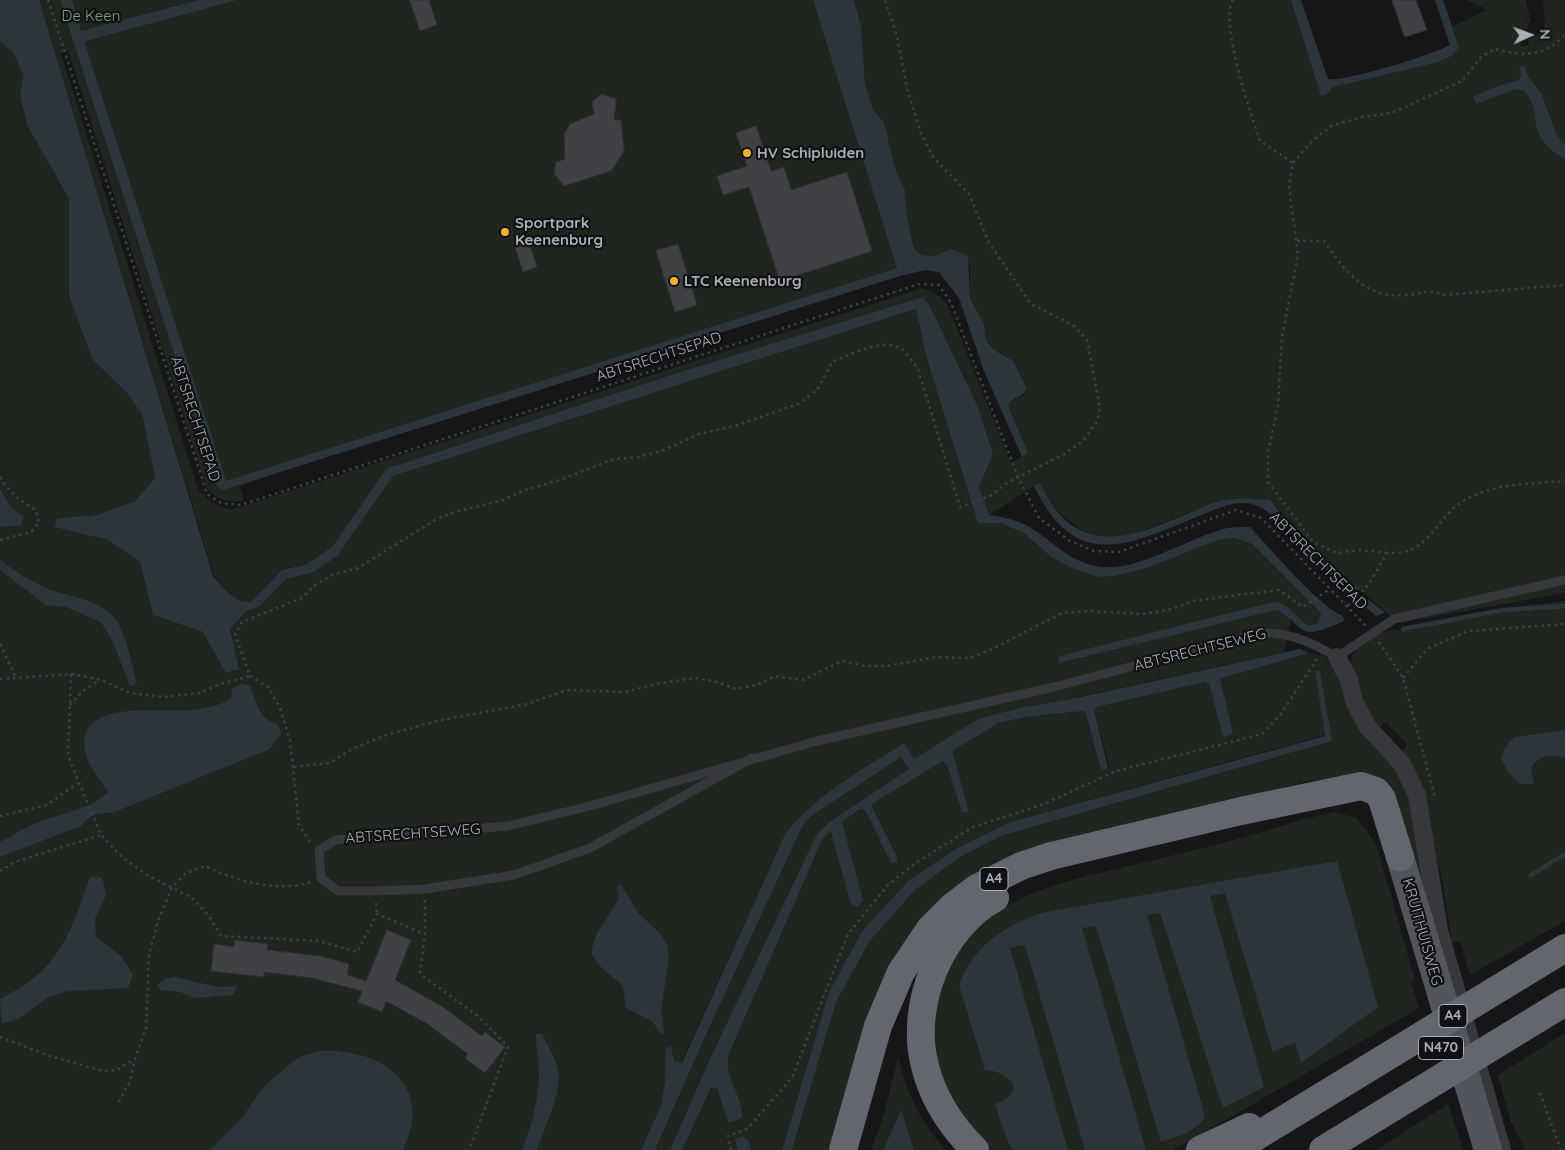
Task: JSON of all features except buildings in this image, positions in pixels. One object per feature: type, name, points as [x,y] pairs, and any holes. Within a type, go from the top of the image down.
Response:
[{"type":"highway","name":"A4","points":[[842,1150],[878,1026],[901,972],[930,929],[952,907],[977,888],[997,877],[1051,856],[1250,809],[1361,786],[1376,791],[1382,799],[1393,859]]},
{"type":"highway","name":"A4","points":[[975,1150],[956,1130],[937,1099],[924,1065],[922,1031],[924,995],[940,957],[954,933],[981,905],[1015,886],[1058,870],[1351,802],[1360,804],[1370,814],[1393,859]]},
{"type":"highway","name":"A4","points":[[1234,1150],[1565,948]]},
{"type":"highway","points":[[1323,1150],[1565,1002]]},
{"type":"highway","name":"A4","points":[[1200,1150],[1341,1084]]},
{"type":"highway","points":[[1336,1150],[1412,1096]]},
{"type":"main road","name":"KRUITHUISWEG","points":[[1393,859],[1432,964],[1476,1126],[1488,1150]]},
{"type":"street","points":[[1337,657],[1349,680],[1354,701],[1367,726],[1402,764],[1414,786],[1432,964]]},
{"type":"street","points":[[1476,1126],[1502,1150]]},
{"type":"lane","points":[[1337,657],[1394,619],[1565,580]]},
{"type":"lane","name":"ABTSRECHTSEWEG","points":[[318,850],[336,840],[508,826],[590,806],[752,758],[1054,687],[1259,633],[1288,634],[1337,657]]},
{"type":"lane","name":"ABTSRECHTSEWEG","points":[[321,878],[338,891],[425,889],[514,875],[590,848],[752,758]]},
{"type":"lane","points":[[318,850],[321,878]]},
{"type":"path","name":"ABTSRECHTSEPAD","points":[[48,0],[207,494],[221,504],[241,505],[920,284],[939,285],[951,303],[1018,477],[1039,518],[1070,541],[1094,552],[1119,552],[1236,510],[1262,518],[1372,632],[1402,678],[1427,649],[1468,632],[1565,624]]},
{"type":"path","points":[[318,850],[312,845],[299,826],[290,740],[280,708],[268,687],[250,676],[235,634],[242,622],[302,598],[315,585],[332,575],[358,568],[435,520],[503,500],[525,490],[560,480],[614,459],[664,450],[699,434],[735,426],[798,404],[817,390],[833,361],[877,346],[894,345],[904,351],[918,369],[960,508],[990,496],[1018,477],[1063,455],[1083,441],[1097,422],[1100,408],[1087,340],[1073,325],[1031,304],[989,243],[969,194],[933,158],[921,134],[907,89],[897,36],[885,0]]},
{"type":"path","points":[[1233,0],[1229,6],[1230,35],[1260,142],[1292,163]]},
{"type":"path","points":[[1565,34],[1559,41],[1537,53],[1521,56],[1495,49],[1481,57],[1462,81],[1392,113],[1362,117],[1331,126],[1312,141],[1292,163],[1289,186],[1298,255],[1282,337],[1278,405],[1268,453],[1268,482],[1313,542],[1337,553],[1359,550],[1387,553],[1408,551],[1421,544],[1459,503],[1481,492],[1517,485],[1565,481]]},
{"type":"path","points":[[1297,240],[1324,241],[1340,264],[1364,288],[1386,295],[1408,295],[1429,290],[1444,295],[1565,285]]},
{"type":"path","points":[[0,477],[14,495],[36,510],[39,523],[31,532],[0,540]]},
{"type":"path","points":[[1348,606],[1369,584],[1387,553]]},
{"type":"path","points":[[294,768],[329,763],[354,748],[386,736],[437,721],[527,704],[567,690],[625,692],[660,683],[695,678],[714,681],[736,689],[757,685],[776,676],[803,680],[842,661],[865,666],[887,666],[937,657],[968,658],[990,650],[1062,613],[1087,611],[1143,614],[1172,609],[1192,601],[1280,590],[1303,607],[1330,589]]},
{"type":"path","points":[[0,644],[16,678]]},
{"type":"path","points":[[0,679],[71,674],[102,680],[130,693],[163,697],[200,693],[220,684],[250,676]]},
{"type":"path","points":[[71,674],[68,756],[85,802],[101,835],[134,866],[147,875],[192,898],[209,916],[221,936],[320,941],[357,952],[377,914],[425,934]]},
{"type":"path","points":[[70,706],[84,690],[102,680]]},
{"type":"path","points":[[0,816],[47,805],[78,783]]},
{"type":"path","points":[[0,870],[15,862],[101,835]]},
{"type":"path","points":[[119,1102],[130,1081],[135,1059],[146,1028],[149,955],[158,921],[172,887],[186,873],[205,866],[252,884],[299,886],[321,878]]},
{"type":"path","points":[[425,889],[425,934],[420,974],[478,1016],[508,1047],[469,1150]]},
{"type":"path","points":[[0,1037],[103,1071],[117,1070],[135,1059]]},
{"type":"path","points":[[1540,1093],[1561,1150]]},
{"type":"green space","name":"De Keen","points":[[22,0],[814,0],[897,268],[227,490],[240,486],[244,500],[233,502],[216,496],[207,489],[68,50],[61,54],[198,489],[213,504],[231,510],[923,288],[940,296],[947,304],[1011,463],[1028,453],[1008,405],[1024,395],[1017,369],[1004,354],[993,349],[986,340],[984,324],[970,298],[970,264],[951,250],[934,256],[922,255],[914,249],[907,217],[905,190],[895,168],[884,122],[873,110],[865,84],[861,26],[854,0],[1291,0],[1320,91],[1327,94],[1333,87],[1435,63],[1452,56],[1456,36],[1451,27],[1488,10],[1467,0],[1526,0],[1531,23],[1527,22],[1529,27],[1517,37],[1522,45],[1528,46],[1529,39],[1545,31],[1543,0],[1565,0],[1565,593],[1398,623],[1351,581],[1324,561],[1270,499],[1208,505],[1131,535],[1110,538],[1091,535],[1078,528],[1056,510],[1039,483],[979,522],[1000,523],[1024,533],[1051,557],[1098,577],[1150,567],[1218,540],[1234,538],[1252,544],[1321,613],[1318,623],[1309,627],[1292,611],[1284,652],[978,719],[914,760],[903,743],[785,834],[681,1063],[674,1061],[665,1081],[661,1105],[641,1150],[0,1150],[0,42],[13,52],[23,75],[20,95],[27,125],[69,199],[69,295],[92,359],[127,393],[142,414],[155,478],[135,501],[97,515],[57,518],[54,527],[108,540],[140,562],[153,615],[203,632],[239,669],[230,629],[246,610],[260,606],[286,579],[314,572],[361,522],[393,476],[916,309],[926,356],[968,490],[993,454],[978,407],[930,306],[923,298],[677,373],[386,469],[333,546],[307,564],[282,570],[252,601],[235,598],[214,576],[56,58]]},
{"type":"green space","points":[[1565,601],[1565,730],[1515,737],[1534,784],[1531,768],[1534,763],[1541,758],[1550,756],[1565,757],[1565,921],[1470,975],[1460,941],[1452,943],[1441,873],[1401,753],[1407,744],[1386,722],[1378,728],[1374,722],[1355,683],[1352,673],[1352,657],[1361,645],[1386,631],[1405,631],[1508,608]]},
{"type":"green space","points":[[1308,653],[1325,656],[1370,723],[1400,777],[1416,829],[1433,934],[1368,774],[1304,782],[1198,810],[944,899],[828,1150],[792,1150],[836,1002],[870,941],[915,890],[960,857],[1001,836],[1332,741],[1320,671],[1315,671],[1325,735],[1010,822],[957,848],[909,880],[862,931],[829,992],[782,1150],[751,1150],[748,1140],[735,1143],[737,1150],[682,1150],[711,1088],[717,1089],[728,1122],[730,1123],[742,1118],[740,1102],[729,1071],[729,1054],[822,840],[829,831],[862,903],[842,822],[860,809],[865,810],[890,861],[897,862],[897,857],[872,807],[872,803],[943,761],[947,765],[969,812],[953,754],[954,750],[999,723],[1025,717],[1083,711],[1086,714],[1100,767],[1103,769],[1108,768],[1094,710],[1097,707],[1205,682],[1209,684],[1223,736],[1225,737],[1220,679]]},
{"type":"green space","points":[[901,756],[909,769],[831,821],[708,1063],[670,1150],[655,1150],[802,827],[810,817]]},
{"type":"green space","points":[[1334,812],[1357,818],[1376,843],[1415,980],[1411,982],[1419,1008],[1174,1150],[993,1150],[980,1138],[950,1096],[943,1080],[936,1047],[935,1029],[937,1005],[946,975],[963,945],[979,928],[997,913],[1017,901],[1061,883],[1223,843]]},
{"type":"green space","points":[[1565,1033],[1565,1150],[1525,1150],[1510,1119],[1498,1075]]},
{"type":"green space","points":[[898,1056],[905,1082],[922,1118],[946,1150],[914,1150],[901,1111],[883,1150],[871,1150],[884,1114]]},
{"type":"green space","points":[[1448,1104],[1463,1150],[1376,1150]]},
{"type":"shaded area","points":[[0,0],[39,0],[213,576],[235,598],[246,602],[252,601],[282,570],[307,564],[333,546],[386,469],[677,373],[923,297],[930,306],[978,407],[993,454],[979,487],[989,515],[1003,517],[1026,525],[1070,556],[1090,565],[1102,567],[1132,564],[1227,528],[1250,527],[1320,601],[1343,616],[1344,621],[1323,630],[1310,632],[1302,629],[1286,615],[1275,610],[1059,663],[1059,657],[1067,654],[1273,602],[1284,605],[1309,626],[1318,623],[1321,613],[1252,544],[1234,538],[1218,540],[1150,567],[1114,576],[1098,577],[1070,567],[1051,557],[1024,533],[1000,523],[978,523],[926,356],[916,309],[393,476],[338,555],[314,572],[286,579],[260,606],[246,611],[230,629],[239,669],[226,673],[203,632],[153,615],[140,562],[108,540],[54,527],[57,518],[97,515],[135,501],[155,478],[142,414],[127,393],[92,359],[69,295],[69,199],[27,125],[20,95],[23,75],[13,52],[0,42]]},
{"type":"shaded area","points":[[60,0],[72,0],[81,31],[199,0],[237,0],[86,41],[85,44],[226,481],[897,268],[813,0],[854,0],[861,26],[865,84],[873,110],[884,122],[895,168],[905,190],[907,217],[914,249],[922,255],[934,256],[951,249],[968,256],[970,298],[984,324],[986,340],[993,349],[1013,361],[1027,389],[1008,405],[1028,453],[1022,457],[984,371],[959,298],[939,272],[925,270],[900,276],[223,490],[217,486]]},
{"type":"shaded area","points":[[1291,0],[1301,0],[1328,79],[1337,79],[1389,67],[1450,45],[1435,0],[1443,0],[1459,47],[1452,56],[1435,63],[1333,87],[1327,94],[1321,96]]},
{"type":"shaded area","points":[[1519,66],[1526,67],[1528,77],[1541,93],[1556,134],[1565,145],[1565,159],[1550,149],[1539,135],[1531,101],[1523,90],[1512,90],[1477,104],[1473,97],[1495,87],[1519,80],[1521,76]]},
{"type":"shaded area","points":[[1039,483],[1055,509],[1069,523],[1084,532],[1100,536],[1133,534],[1211,504],[1233,499],[1270,499],[1287,522],[1283,525],[1267,511],[1249,503],[1242,503],[1216,509],[1153,535],[1130,542],[1108,545],[1088,542],[1069,532],[1051,514],[1034,486]]},
{"type":"shaded area","points":[[0,489],[11,507],[23,516],[22,525],[0,527]]},
{"type":"shaded area","points":[[0,560],[46,588],[87,600],[113,616],[125,639],[137,684],[130,686],[113,642],[101,622],[66,607],[46,605],[0,570]]},
{"type":"shaded area","points":[[1324,561],[1360,589],[1354,595],[1320,565]]},
{"type":"shaded area","points":[[1368,599],[1385,613],[1376,616],[1363,605]]},
{"type":"shaded area","points":[[1300,649],[1308,653],[1220,679],[1233,733],[1225,737],[1223,737],[1209,684],[1205,682],[1097,707],[1094,710],[1108,768],[1103,770],[1100,767],[1086,714],[1083,711],[1025,717],[999,723],[954,750],[953,753],[969,812],[962,812],[947,765],[943,761],[872,804],[897,857],[897,862],[891,863],[865,810],[860,809],[842,822],[863,900],[857,907],[851,904],[831,833],[829,832],[822,840],[729,1054],[729,1071],[740,1102],[742,1118],[730,1123],[728,1122],[717,1089],[711,1088],[682,1150],[670,1150],[708,1063],[817,834],[831,821],[909,769],[901,757],[810,817],[802,827],[655,1150],[641,1150],[661,1105],[665,1081],[666,1048],[671,1046],[674,1061],[682,1063],[785,834],[811,806],[856,773],[904,743],[914,759],[978,719],[1020,708],[1081,697]]},
{"type":"shaded area","points":[[1315,671],[1320,671],[1332,741],[1001,836],[960,857],[915,890],[870,941],[836,1002],[792,1150],[782,1150],[829,992],[862,931],[909,880],[957,848],[1010,822],[1325,736]]},
{"type":"shaded area","points":[[241,684],[250,686],[263,715],[278,725],[281,734],[270,749],[112,813],[95,815],[81,826],[0,857],[0,842],[43,820],[92,803],[108,792],[88,760],[84,740],[89,726],[101,717],[117,712],[136,710],[188,710],[211,707],[231,698],[232,689]]},
{"type":"shaded area","points":[[1565,730],[1565,757],[1550,756],[1541,758],[1534,763],[1531,768],[1534,784],[1520,784],[1508,772],[1501,758],[1505,747],[1515,737]]},
{"type":"shaded area","points":[[1337,861],[1378,1007],[1301,1063],[1295,1042],[1273,1052],[1225,893],[1210,896],[1264,1087],[1223,1108],[1160,913],[1147,915],[1205,1116],[1192,1130],[1161,1142],[1096,926],[1082,928],[1146,1150],[1085,1150],[1025,945],[1010,948],[1068,1150],[1014,1150],[1008,1142],[995,1104],[1009,1096],[1013,1091],[1013,1086],[1011,1081],[1002,1074],[985,1070],[959,985],[973,959],[991,939],[1027,918],[1041,913]]},
{"type":"shaded area","points":[[90,877],[102,877],[106,895],[95,919],[96,937],[121,956],[133,975],[128,988],[67,991],[47,998],[18,1019],[2,1024],[0,999],[36,976],[60,949],[76,917]]},
{"type":"shaded area","points":[[621,885],[639,914],[659,932],[667,944],[669,958],[661,1011],[664,1033],[661,1034],[652,1021],[626,1008],[623,986],[600,966],[592,955],[592,948],[597,933],[619,899],[617,887]]},
{"type":"shaded area","points":[[175,977],[218,987],[237,986],[233,995],[194,998],[180,992],[161,990],[157,985],[166,979]]},
{"type":"shaded area","points":[[536,1034],[542,1034],[555,1061],[558,1070],[557,1091],[552,1111],[537,1150],[522,1150],[532,1122],[538,1093],[539,1068]]},
{"type":"shaded area","points":[[321,1051],[343,1052],[364,1056],[382,1064],[397,1075],[407,1090],[412,1107],[411,1127],[403,1150],[210,1150],[243,1117],[259,1092],[272,1079],[299,1057]]},
{"type":"shaded area","points":[[901,1110],[914,1150],[883,1150]]},
{"type":"shaded area","points":[[742,1136],[748,1140],[751,1150],[737,1150],[735,1139]]},
{"type":"waterway","points":[[1403,629],[1503,610],[1565,606]]},
{"type":"waterway","points":[[1531,875],[1565,854]]},
{"type":"place","name":"HV Schipluiden","points":[[747,153]]},
{"type":"place","name":"Sportpark Keenenburg","points":[[505,232]]},
{"type":"place","name":"LTC Keenenburg","points":[[674,281]]}]
